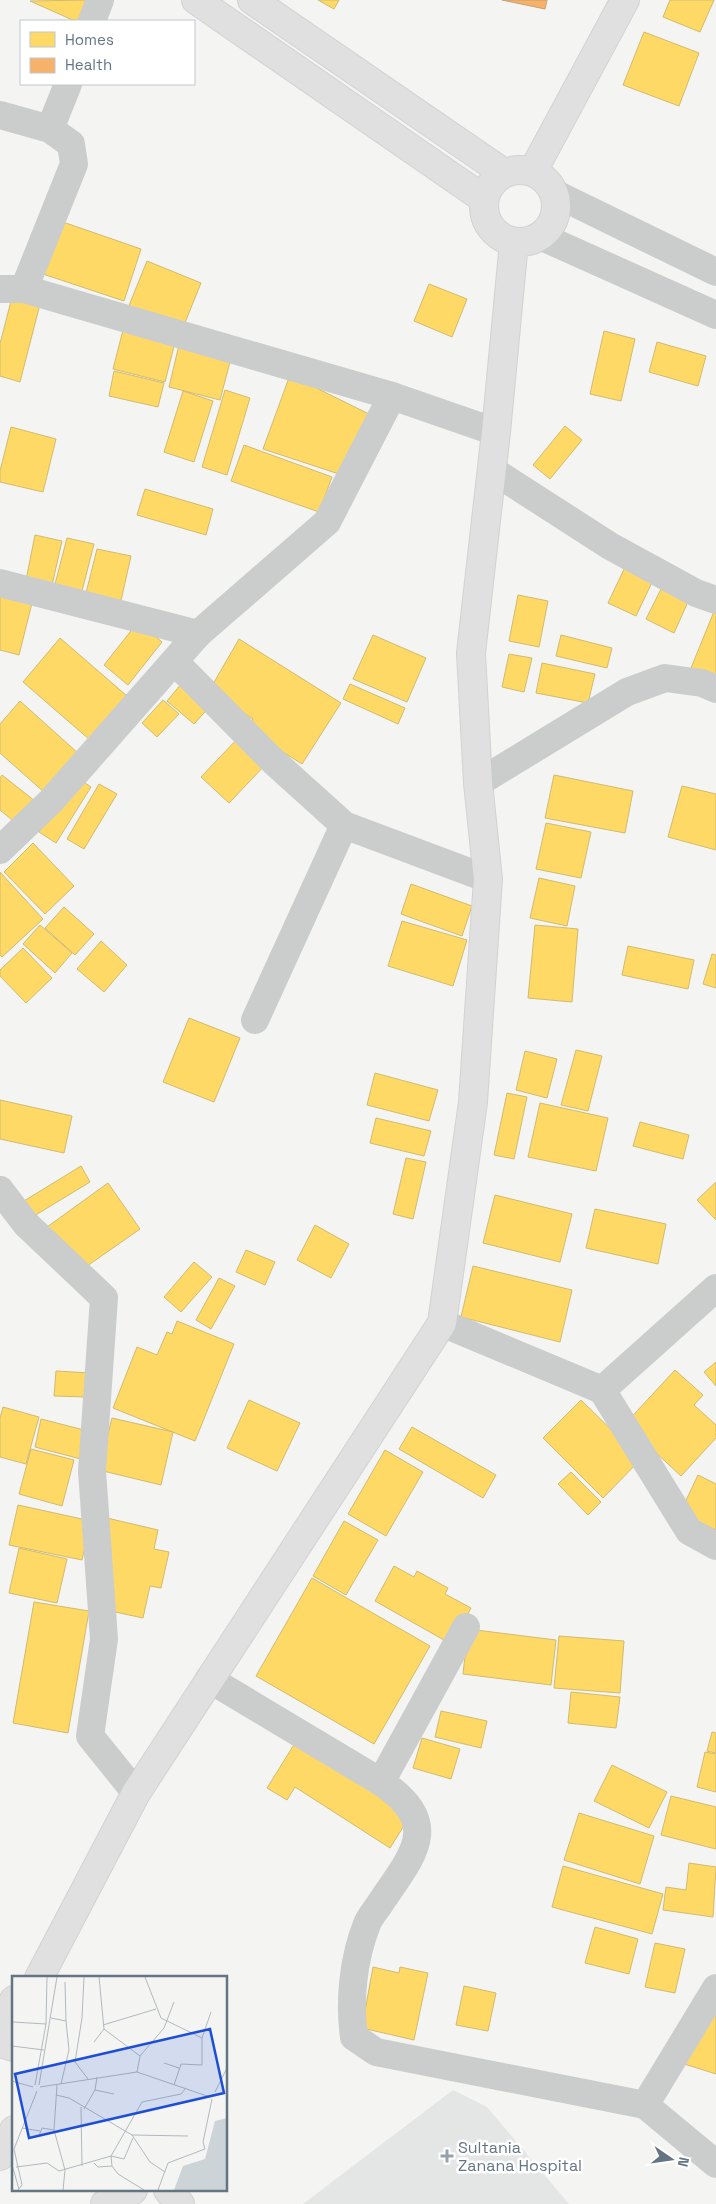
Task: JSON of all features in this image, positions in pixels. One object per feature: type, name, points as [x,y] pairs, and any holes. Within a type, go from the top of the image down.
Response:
[{"type":"main road","points":[[196,0],[484,199]]},
{"type":"main road","points":[[252,0],[504,173]]},
{"type":"main road","points":[[533,171],[625,0]]},
{"type":"main road","points":[[523,169],[533,171],[549,184],[554,193],[556,214],[547,230],[540,236],[523,242],[514,242],[503,239],[487,222],[484,211],[484,199],[489,188],[504,173],[523,169]]},
{"type":"main road","points":[[40,1976],[136,1793],[442,1322],[473,1102],[488,879],[478,782],[471,653],[496,432],[514,242]]},
{"type":"main road","points":[[0,2026],[12,2004]]},
{"type":"main road","points":[[0,2156],[12,2134]]},
{"type":"main road","points":[[105,2204],[129,2192]]},
{"type":"main road","points":[[170,2192],[180,2204]]},
{"type":"street","points":[[92,20],[100,0]]},
{"type":"street","points":[[50,129],[68,85]]},
{"type":"street","points":[[0,115],[50,129],[71,144],[74,164],[12,289],[392,396],[496,432]]},
{"type":"street","points":[[554,193],[716,272]]},
{"type":"street","points":[[540,236],[716,315]]},
{"type":"street","points":[[0,850],[51,801],[176,662],[198,634],[327,522],[392,396]]},
{"type":"street","points":[[492,470],[610,546],[696,593],[716,600]]},
{"type":"street","points":[[0,583],[198,634]]},
{"type":"street","points":[[176,662],[272,760],[344,825],[488,879]]},
{"type":"street","points":[[478,782],[627,692],[665,678],[702,683],[716,689]]},
{"type":"street","points":[[255,1020],[344,825]]},
{"type":"street","points":[[0,1190],[26,1224],[104,1298],[92,1471],[104,1638],[90,1736],[136,1793]]},
{"type":"street","points":[[602,1390],[716,1288]]},
{"type":"street","points":[[442,1322],[602,1390],[689,1531],[716,1546]]},
{"type":"street","points":[[381,1782],[466,1626]]},
{"type":"street","points":[[209,1679],[381,1782],[402,1796],[414,1812],[419,1834],[407,1864],[367,1923],[356,1966],[351,2016],[354,2037],[376,2052],[646,2105],[716,2164]]},
{"type":"street","points":[[646,2105],[716,1988]]},
{"type":"shaded area","name":"Sultania Zanana Hospital","points":[[453,2090],[487,2107],[569,2204],[303,2204]]},
{"type":"building: Homes","points":[[91,0],[81,20],[73,20],[30,1]]},
{"type":"building: Homes","points":[[318,0],[339,0],[334,9]]},
{"type":"building: Homes","points":[[670,0],[714,0],[700,32],[663,17]]},
{"type":"building: Homes","points":[[644,32],[699,53],[679,106],[623,85]]},
{"type":"building: Homes","points":[[60,221],[141,249],[124,301],[43,274]]},
{"type":"building: Homes","points":[[147,261],[201,283],[182,330],[128,308]]},
{"type":"building: Homes","points":[[429,284],[467,299],[452,337],[414,321]]},
{"type":"building: Homes","points":[[12,297],[40,304],[20,382],[0,376],[0,344]]},
{"type":"building: Homes","points":[[123,330],[175,342],[165,382],[113,369]]},
{"type":"building: Homes","points":[[604,331],[635,339],[621,401],[590,394]]},
{"type":"building: Homes","points":[[657,342],[706,356],[698,386],[649,372]]},
{"type":"building: Homes","points":[[179,345],[231,358],[220,400],[169,387]]},
{"type":"building: Homes","points":[[114,371],[164,383],[158,407],[109,396]]},
{"type":"building: Homes","points":[[290,375],[371,415],[339,474],[263,449]]},
{"type":"building: Homes","points":[[225,390],[250,398],[227,475],[202,467]]},
{"type":"building: Homes","points":[[183,391],[213,401],[194,462],[164,452]]},
{"type":"building: Homes","points":[[565,426],[582,440],[550,479],[533,465]]},
{"type":"building: Homes","points":[[11,427],[56,439],[43,492],[0,482],[0,471]]},
{"type":"building: Homes","points":[[244,445],[332,477],[319,512],[231,481]]},
{"type":"building: Homes","points":[[145,489],[213,509],[206,535],[137,515]]},
{"type":"building: Homes","points":[[35,535],[62,541],[52,585],[26,580]]},
{"type":"building: Homes","points":[[67,538],[94,544],[81,595],[54,588]]},
{"type":"building: Homes","points":[[97,549],[131,556],[120,605],[85,597]]},
{"type":"building: Homes","points":[[627,563],[655,576],[636,616],[608,603]]},
{"type":"building: Homes","points":[[664,583],[691,595],[674,633],[646,619]]},
{"type":"building: Homes","points":[[0,591],[33,599],[19,655],[0,650]]},
{"type":"building: Homes","points":[[518,595],[548,601],[539,647],[509,641]]},
{"type":"building: Homes","points":[[716,610],[716,679],[691,668]]},
{"type":"building: Homes","points":[[138,622],[162,642],[128,685],[104,665]]},
{"type":"building: Homes","points":[[373,635],[426,658],[407,702],[353,679]]},
{"type":"building: Homes","points":[[561,635],[612,648],[607,668],[556,656]]},
{"type":"building: Homes","points":[[60,638],[127,696],[90,740],[23,682]]},
{"type":"building: Homes","points":[[239,639],[341,703],[302,764],[247,729],[253,719],[209,691]]},
{"type":"building: Homes","points":[[509,654],[532,658],[524,692],[502,687]]},
{"type":"building: Homes","points":[[542,663],[595,674],[588,703],[536,693]]},
{"type":"building: Homes","points":[[186,678],[213,703],[194,724],[167,701]]},
{"type":"building: Homes","points":[[350,684],[405,708],[398,724],[343,699]]},
{"type":"building: Homes","points":[[163,700],[179,714],[157,737],[142,723]]},
{"type":"building: Homes","points":[[20,701],[79,754],[45,793],[0,753],[0,724]]},
{"type":"building: Homes","points":[[239,737],[267,763],[229,803],[201,777]]},
{"type":"building: Homes","points":[[2,775],[40,805],[22,828],[0,810],[0,778]]},
{"type":"building: Homes","points":[[554,775],[633,791],[625,833],[545,818]]},
{"type":"building: Homes","points":[[75,776],[91,787],[56,843],[39,832]]},
{"type":"building: Homes","points":[[99,784],[117,794],[84,849],[67,839]]},
{"type":"building: Homes","points":[[682,786],[716,794],[716,850],[668,837]]},
{"type":"building: Homes","points":[[546,823],[591,832],[581,878],[536,869]]},
{"type":"building: Homes","points":[[33,843],[74,886],[45,914],[4,872]]},
{"type":"building: Homes","points":[[0,872],[43,919],[2,957],[0,955]]},
{"type":"building: Homes","points":[[539,878],[575,886],[567,926],[530,918]]},
{"type":"building: Homes","points":[[411,884],[472,906],[462,936],[401,914]]},
{"type":"building: Homes","points":[[64,907],[94,934],[75,955],[45,928]]},
{"type":"building: Homes","points":[[402,921],[467,940],[453,986],[388,966]]},
{"type":"building: Homes","points":[[40,925],[72,953],[55,973],[23,944]]},
{"type":"building: Homes","points":[[535,925],[578,929],[572,1002],[528,998]]},
{"type":"building: Homes","points":[[101,941],[127,965],[104,992],[77,969]]},
{"type":"building: Homes","points":[[628,946],[694,960],[688,989],[622,975]]},
{"type":"building: Homes","points":[[23,948],[52,978],[26,1003],[0,976],[0,970]]},
{"type":"building: Homes","points":[[712,954],[716,955],[716,988],[703,984]]},
{"type":"building: Homes","points":[[189,1018],[240,1038],[214,1102],[163,1082]]},
{"type":"building: Homes","points":[[576,1050],[602,1056],[588,1111],[561,1105]]},
{"type":"building: Homes","points":[[525,1051],[557,1059],[547,1098],[516,1090]]},
{"type":"building: Homes","points":[[375,1073],[438,1090],[429,1121],[367,1105]]},
{"type":"building: Homes","points":[[507,1093],[527,1097],[514,1159],[494,1155]]},
{"type":"building: Homes","points":[[0,1100],[72,1116],[64,1153],[0,1139]]},
{"type":"building: Homes","points":[[540,1103],[608,1118],[596,1171],[528,1157]]},
{"type":"building: Homes","points":[[376,1118],[431,1131],[424,1156],[370,1143]]},
{"type":"building: Homes","points":[[640,1122],[689,1135],[683,1159],[633,1146]]},
{"type":"building: Homes","points":[[406,1158],[426,1162],[413,1219],[393,1214]]},
{"type":"building: Homes","points":[[81,1166],[90,1182],[34,1216],[24,1201]]},
{"type":"building: Homes","points":[[716,1182],[716,1220],[697,1200]]},
{"type":"building: Homes","points":[[108,1183],[140,1229],[80,1271],[47,1227]]},
{"type":"building: Homes","points":[[495,1195],[572,1214],[560,1262],[483,1243]]},
{"type":"building: Homes","points":[[595,1209],[666,1224],[658,1264],[586,1248]]},
{"type":"building: Homes","points":[[315,1225],[349,1244],[331,1278],[297,1260]]},
{"type":"building: Homes","points":[[246,1250],[275,1262],[265,1285],[236,1272]]},
{"type":"building: Homes","points":[[194,1262],[212,1277],[181,1312],[164,1297]]},
{"type":"building: Homes","points":[[473,1266],[572,1290],[560,1342],[461,1317]]},
{"type":"building: Homes","points":[[219,1278],[235,1286],[211,1329],[196,1320]]},
{"type":"building: Homes","points":[[177,1321],[234,1344],[195,1441],[113,1408],[137,1347],[157,1355],[167,1332],[172,1334]]},
{"type":"building: Homes","points":[[716,1362],[716,1386],[704,1372]]},
{"type":"building: Homes","points":[[675,1370],[703,1395],[694,1405],[716,1425],[716,1438],[681,1476],[625,1424]]},
{"type":"building: Homes","points":[[56,1371],[90,1373],[88,1397],[54,1396]]},
{"type":"building: Homes","points":[[249,1400],[300,1423],[277,1471],[227,1448]]},
{"type":"building: Homes","points":[[581,1400],[641,1459],[603,1498],[543,1438]]},
{"type":"building: Homes","points":[[3,1407],[39,1417],[26,1464],[0,1457],[0,1418]]},
{"type":"building: Homes","points":[[112,1418],[173,1432],[161,1485],[99,1470]]},
{"type":"building: Homes","points":[[41,1419],[88,1431],[81,1459],[35,1447]]},
{"type":"building: Homes","points":[[412,1427],[496,1475],[483,1498],[399,1449]]},
{"type":"building: Homes","points":[[31,1449],[74,1460],[62,1506],[19,1494]]},
{"type":"building: Homes","points":[[385,1450],[423,1472],[386,1536],[348,1514]]},
{"type":"building: Homes","points":[[571,1472],[601,1502],[588,1515],[558,1484]]},
{"type":"building: Homes","points":[[698,1475],[716,1484],[716,1530],[680,1513]]},
{"type":"building: Homes","points":[[18,1505],[91,1521],[82,1560],[9,1545]]},
{"type":"building: Homes","points":[[107,1518],[158,1530],[154,1549],[169,1552],[161,1588],[150,1586],[143,1618],[106,1610]]},
{"type":"building: Homes","points":[[344,1521],[378,1540],[346,1595],[313,1576]]},
{"type":"building: Homes","points":[[19,1548],[67,1559],[57,1603],[9,1593]]},
{"type":"building: Homes","points":[[394,1566],[414,1577],[417,1571],[448,1588],[445,1594],[471,1608],[451,1644],[375,1601]]},
{"type":"building: Homes","points":[[312,1578],[430,1646],[374,1744],[256,1676]]},
{"type":"building: Homes","points":[[34,1602],[89,1611],[68,1733],[13,1723]]},
{"type":"building: Homes","points":[[468,1629],[556,1640],[551,1685],[463,1674]]},
{"type":"building: Homes","points":[[559,1636],[624,1641],[620,1693],[554,1688]]},
{"type":"building: Homes","points":[[571,1692],[620,1697],[616,1728],[568,1723]]},
{"type":"building: Homes","points":[[441,1711],[487,1721],[481,1748],[435,1737]]},
{"type":"building: Homes","points":[[712,1732],[716,1733],[716,1753],[707,1751]]},
{"type":"building: Homes","points":[[422,1738],[460,1749],[451,1779],[413,1768]]},
{"type":"building: Homes","points":[[295,1743],[410,1816],[390,1848],[295,1787],[287,1800],[267,1788]]},
{"type":"building: Homes","points":[[705,1752],[716,1754],[716,1792],[697,1787]]},
{"type":"building: Homes","points":[[612,1765],[667,1792],[649,1828],[594,1801]]},
{"type":"building: Homes","points":[[671,1796],[716,1807],[716,1849],[661,1835]]},
{"type":"building: Homes","points":[[579,1813],[654,1836],[640,1884],[564,1860]]},
{"type":"building: Homes","points":[[689,1863],[716,1867],[713,1917],[663,1910],[666,1887],[686,1890]]},
{"type":"building: Homes","points":[[563,1866],[663,1894],[652,1934],[552,1907]]},
{"type":"building: Homes","points":[[595,1927],[638,1939],[629,1974],[585,1963]]},
{"type":"building: Homes","points":[[655,1943],[685,1949],[675,1993],[645,1987]]},
{"type":"building: Homes","points":[[373,1967],[399,1973],[400,1967],[428,1973],[414,2040],[362,2028]]},
{"type":"building: Homes","points":[[464,1986],[496,1993],[488,2031],[456,2025]]},
{"type":"building: Homes","points":[[716,2009],[716,2074],[678,2062]]},
{"type":"building: Health","points":[[502,0],[547,0],[545,9]]},
{"type":"place","name":"Sultania Zanana Hospital","points":[[447,2156]]}]
